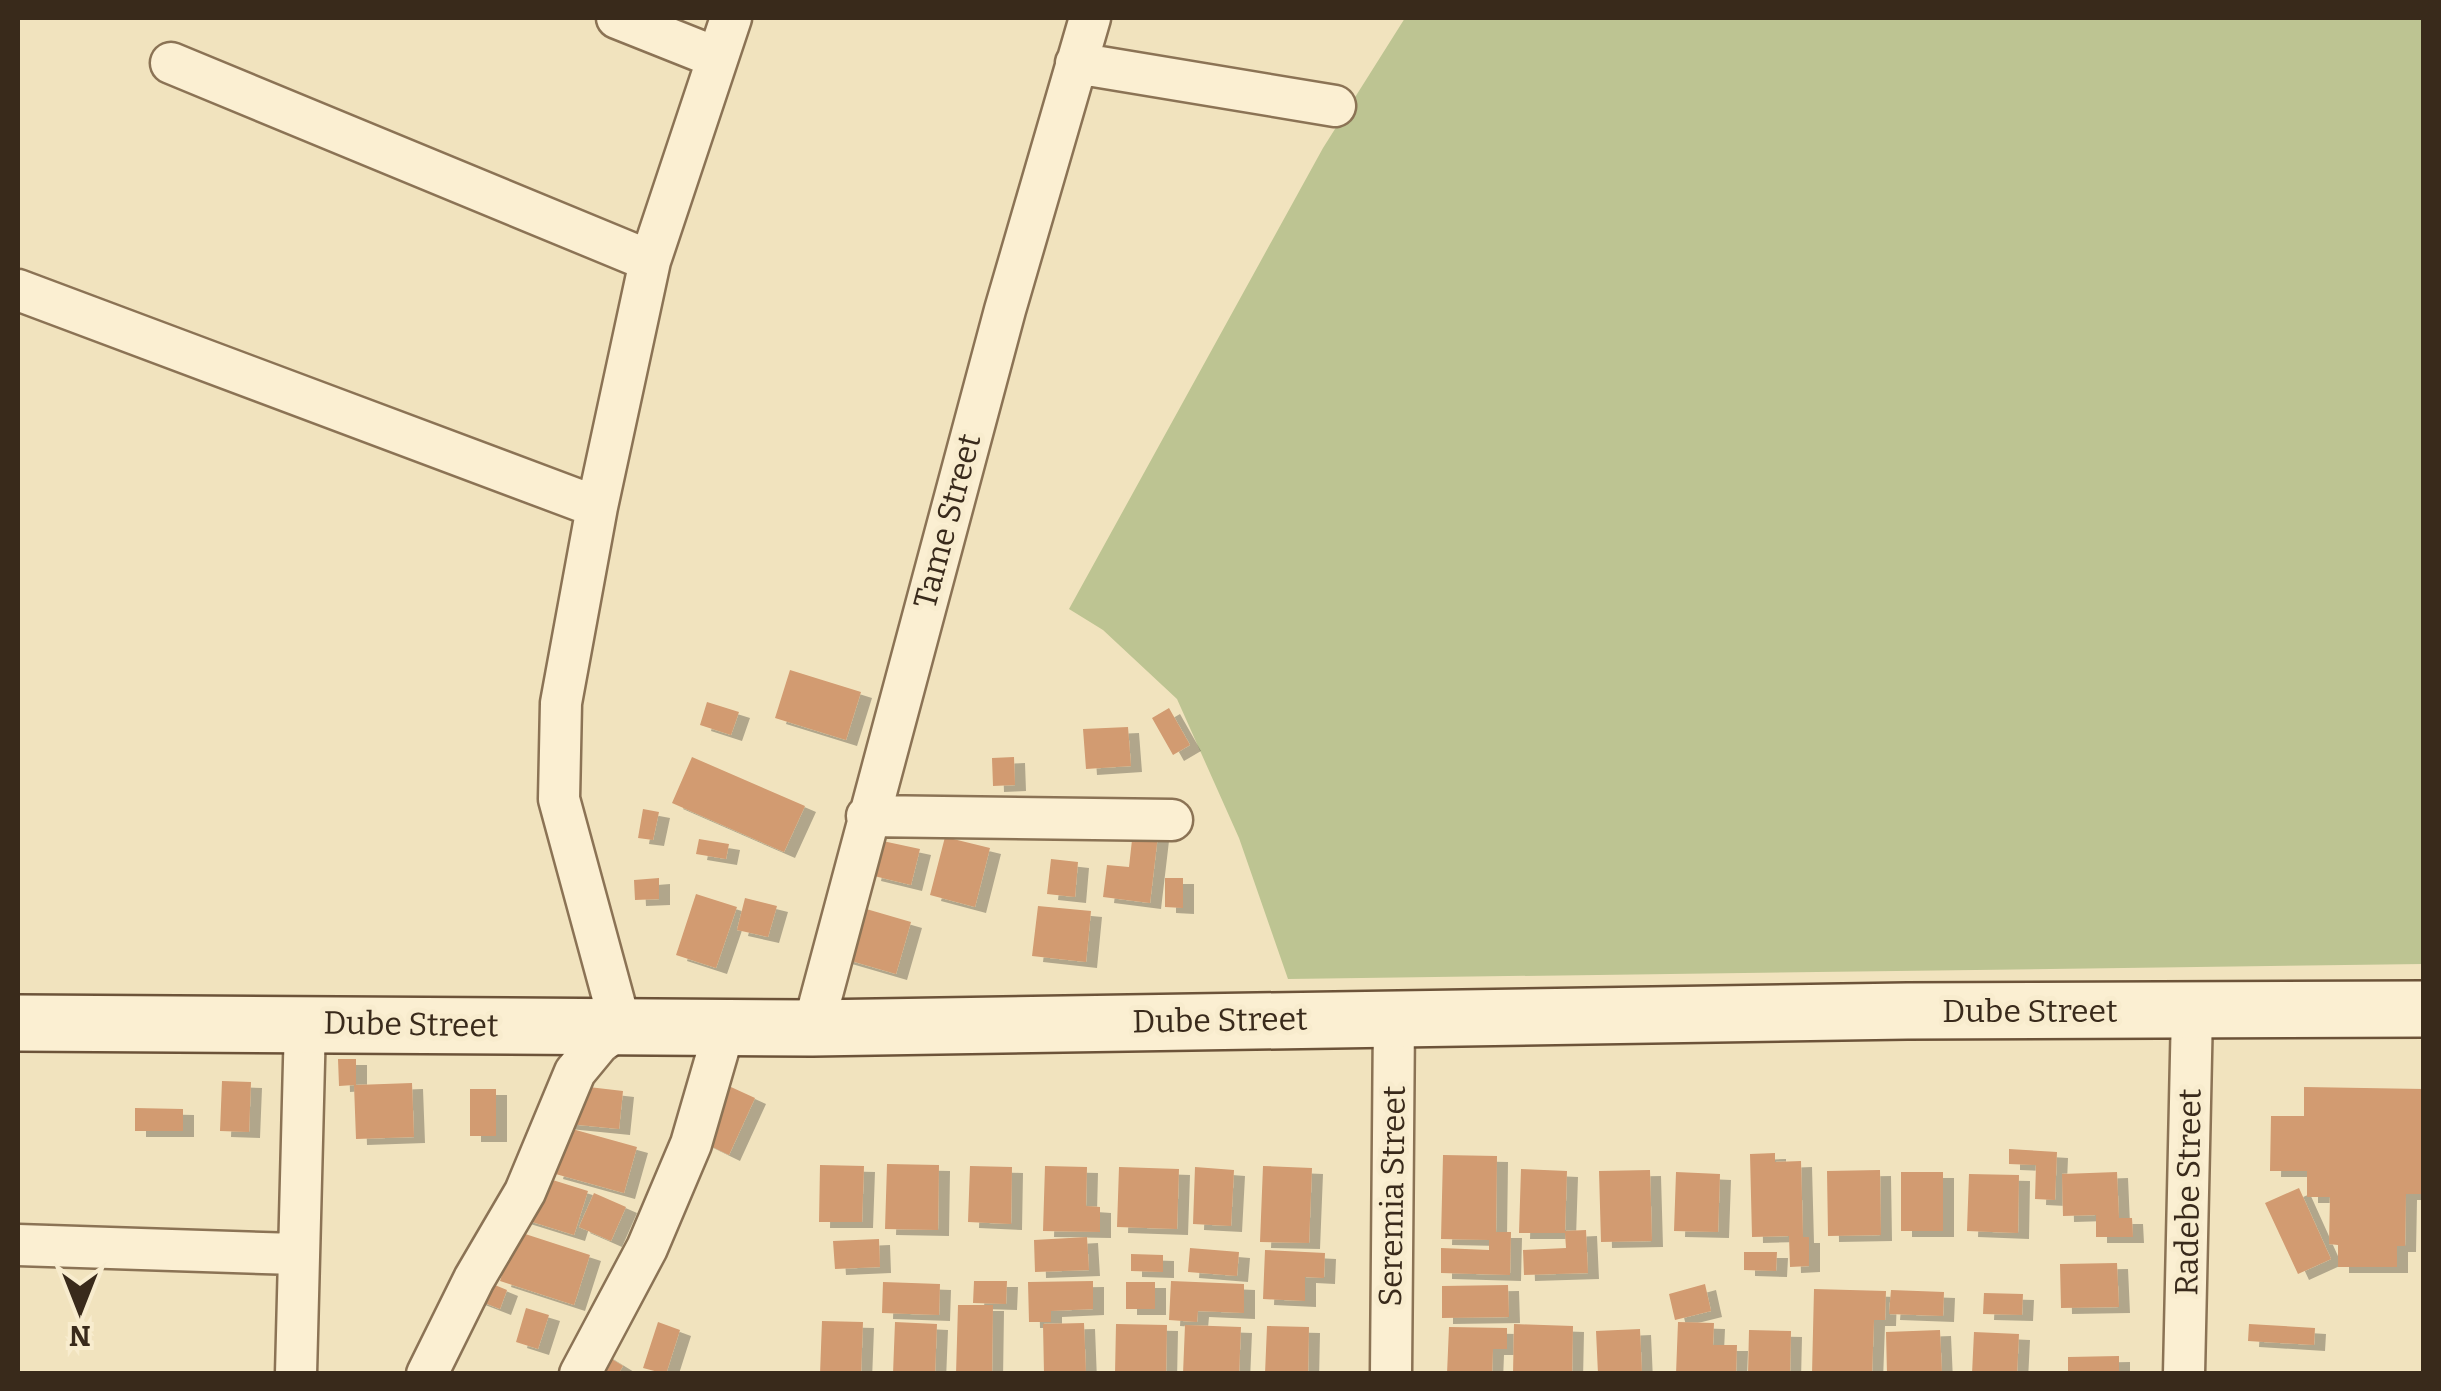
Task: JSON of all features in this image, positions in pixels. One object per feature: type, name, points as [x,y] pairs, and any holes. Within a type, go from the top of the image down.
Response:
[{"type":"street","points":[[617,18],[715,57]]},
{"type":"street","points":[[427,1374],[474,1278],[525,1192],[575,1072],[599,1043],[621,1027],[569,846],[557,765],[561,703],[596,507],[650,261],[730,18]]},
{"type":"street","name":"Tame Street","points":[[813,1028],[866,816],[1090,18]]},
{"type":"street","points":[[171,63],[650,261]]},
{"type":"street","points":[[1076,63],[1335,106]]},
{"type":"street","points":[[18,290],[596,507]]},
{"type":"street","points":[[866,816],[1172,820]]},
{"type":"street","name":"Dube Street","points":[[18,1023],[813,1028],[1394,1018],[2424,1009]]},
{"type":"street","name":"Radebe Street","points":[[2184,1374],[2192,1011]]},
{"type":"street","name":"Seremia Street","points":[[1390,1374],[1394,1018]]},
{"type":"street","points":[[296,1374],[296,1254],[305,1023]]},
{"type":"street","points":[[580,1374],[647,1248],[691,1144],[725,1027]]},
{"type":"street","points":[[18,1245],[296,1254]]},
{"type":"green space","points":[[1405,18],[2423,18],[2423,964],[1288,979],[1239,838],[1177,699],[1103,630],[1069,609],[1323,148]]},
{"type":"building","points":[[790,670],[861,692],[846,740],[775,718]]},
{"type":"building","points":[[707,702],[739,712],[731,735],[700,725]]},
{"type":"building","points":[[1169,708],[1190,745],[1173,755],[1152,718]]},
{"type":"building","points":[[1128,727],[1131,766],[1086,769],[1083,729]]},
{"type":"building","points":[[692,757],[805,806],[784,852],[672,803]]},
{"type":"building","points":[[1014,757],[1015,785],[993,786],[992,758]]},
{"type":"building","points":[[643,809],[659,812],[653,840],[638,838]]},
{"type":"building","points":[[1133,831],[1158,835],[1150,903],[1103,897],[1107,865],[1129,867]]},
{"type":"building","points":[[945,837],[990,848],[975,907],[930,895]]},
{"type":"building","points":[[699,839],[729,844],[726,859],[696,854]]},
{"type":"building","points":[[878,840],[920,849],[911,885],[870,875]]},
{"type":"building","points":[[1051,859],[1078,862],[1075,897],[1047,894]]},
{"type":"building","points":[[659,878],[659,899],[635,900],[634,880]]},
{"type":"building","points":[[1165,878],[1183,878],[1183,908],[1165,907]]},
{"type":"building","points":[[696,894],[737,907],[716,968],[676,955]]},
{"type":"building","points":[[745,898],[777,906],[768,937],[737,930]]},
{"type":"building","points":[[856,906],[911,922],[896,974],[841,958]]},
{"type":"building","points":[[1038,906],[1091,911],[1086,962],[1032,956]]},
{"type":"building","points":[[338,1059],[356,1059],[356,1085],[412,1083],[414,1137],[356,1139],[354,1085],[339,1086]]},
{"type":"building","points":[[222,1081],[251,1082],[249,1132],[220,1131]]},
{"type":"building","points":[[720,1082],[755,1098],[729,1155],[694,1138]]},
{"type":"building","points":[[563,1084],[623,1091],[619,1129],[559,1123]]},
{"type":"building","points":[[2304,1087],[2424,1089],[2424,1194],[2406,1194],[2405,1246],[2397,1246],[2397,1267],[2338,1267],[2338,1245],[2329,1244],[2330,1197],[2307,1197],[2307,1171],[2270,1171],[2271,1116],[2304,1116]]},
{"type":"building","points":[[470,1089],[496,1089],[496,1136],[470,1136]]},
{"type":"building","points":[[135,1108],[183,1109],[183,1131],[135,1131]]},
{"type":"building","points":[[565,1127],[637,1147],[624,1193],[552,1173]]},
{"type":"building","points":[[2009,1149],[2057,1152],[2055,1200],[2035,1199],[2036,1165],[2009,1164]]},
{"type":"building","points":[[1775,1153],[1775,1162],[1801,1161],[1803,1237],[1809,1237],[1809,1266],[1790,1267],[1789,1236],[1752,1237],[1750,1154]]},
{"type":"building","points":[[1443,1155],[1497,1156],[1496,1232],[1511,1232],[1510,1275],[1441,1273],[1441,1248],[1489,1250],[1489,1240],[1441,1239]]},
{"type":"building","points":[[887,1164],[939,1165],[938,1230],[885,1229]]},
{"type":"building","points":[[820,1165],[864,1166],[862,1222],[819,1222]]},
{"type":"building","points":[[970,1166],[1012,1167],[1011,1224],[968,1222]]},
{"type":"building","points":[[1045,1166],[1087,1167],[1086,1206],[1100,1207],[1100,1232],[1043,1231]]},
{"type":"building","points":[[1263,1166],[1312,1168],[1309,1243],[1260,1242]]},
{"type":"building","points":[[1119,1167],[1179,1169],[1177,1229],[1117,1227]]},
{"type":"building","points":[[1195,1167],[1234,1170],[1231,1226],[1193,1224]]},
{"type":"building","points":[[1521,1169],[1567,1171],[1565,1231],[1586,1230],[1588,1273],[1524,1275],[1523,1250],[1566,1248],[1565,1233],[1519,1233]]},
{"type":"building","points":[[1650,1170],[1652,1241],[1601,1242],[1599,1171]]},
{"type":"building","points":[[1880,1170],[1881,1235],[1828,1236],[1827,1171]]},
{"type":"building","points":[[527,1172],[588,1191],[574,1235],[513,1216]]},
{"type":"building","points":[[1676,1172],[1720,1174],[1718,1232],[1674,1231]]},
{"type":"building","points":[[1901,1172],[1943,1172],[1943,1231],[1901,1231]]},
{"type":"building","points":[[2117,1172],[2119,1218],[2132,1218],[2133,1237],[2096,1237],[2096,1215],[2063,1216],[2062,1174]]},
{"type":"building","points":[[1969,1174],[2019,1175],[2018,1233],[1967,1231]]},
{"type":"building","points":[[2299,1188],[2331,1259],[2298,1274],[2265,1203]]},
{"type":"building","points":[[594,1193],[626,1207],[611,1241],[579,1227]]},
{"type":"building","points":[[516,1231],[590,1255],[574,1305],[500,1281]]},
{"type":"building","points":[[1087,1237],[1089,1270],[1035,1272],[1034,1240]]},
{"type":"building","points":[[879,1239],[880,1267],[835,1269],[833,1241]]},
{"type":"building","points":[[1190,1248],[1239,1252],[1237,1276],[1188,1272]]},
{"type":"building","points":[[1265,1250],[1325,1253],[1324,1278],[1305,1277],[1305,1301],[1263,1299]]},
{"type":"building","points":[[1744,1252],[1777,1252],[1776,1271],[1744,1270]]},
{"type":"building","points":[[1131,1254],[1163,1255],[1163,1272],[1131,1271]]},
{"type":"building","points":[[2117,1263],[2119,1307],[2061,1308],[2060,1264]]},
{"type":"building","points":[[473,1276],[507,1290],[500,1309],[464,1295]]},
{"type":"building","points":[[974,1281],[1007,1281],[1006,1304],[973,1303]]},
{"type":"building","points":[[1093,1281],[1093,1309],[1051,1311],[1051,1322],[1029,1322],[1028,1282]]},
{"type":"building","points":[[1171,1281],[1244,1284],[1244,1313],[1198,1311],[1197,1322],[1169,1320]]},
{"type":"building","points":[[883,1282],[940,1284],[939,1315],[882,1313]]},
{"type":"building","points":[[1126,1282],[1155,1282],[1155,1309],[1126,1309]]},
{"type":"building","points":[[1705,1284],[1711,1311],[1675,1320],[1669,1294]]},
{"type":"building","points":[[1508,1285],[1509,1317],[1442,1318],[1442,1286]]},
{"type":"building","points":[[1814,1289],[1886,1291],[1885,1320],[1874,1320],[1872,1374],[1812,1374]]},
{"type":"building","points":[[1891,1290],[1944,1292],[1943,1316],[1889,1314]]},
{"type":"building","points":[[1984,1293],[2023,1294],[2022,1315],[1983,1314]]},
{"type":"building","points":[[958,1305],[993,1305],[992,1374],[956,1374]]},
{"type":"building","points":[[526,1308],[549,1315],[538,1349],[516,1342]]},
{"type":"building","points":[[822,1321],[863,1322],[861,1374],[820,1374]]},
{"type":"building","points":[[658,1322],[680,1330],[666,1374],[643,1368]]},
{"type":"building","points":[[895,1322],[937,1324],[935,1374],[893,1374]]},
{"type":"building","points":[[1678,1322],[1714,1323],[1713,1345],[1737,1345],[1736,1374],[1676,1374]]},
{"type":"building","points":[[1084,1323],[1086,1374],[1044,1374],[1043,1324]]},
{"type":"building","points":[[1116,1324],[1167,1325],[1166,1374],[1115,1374]]},
{"type":"building","points":[[1514,1324],[1573,1326],[1572,1374],[1513,1374]]},
{"type":"building","points":[[2249,1324],[2315,1328],[2314,1345],[2248,1341]]},
{"type":"building","points":[[1185,1325],[1241,1327],[1239,1374],[1183,1374]]},
{"type":"building","points":[[1267,1326],[1309,1327],[1308,1374],[1265,1374]]},
{"type":"building","points":[[1449,1327],[1507,1328],[1507,1349],[1493,1349],[1492,1374],[1447,1374]]},
{"type":"building","points":[[1640,1329],[1642,1374],[1598,1374],[1596,1331]]},
{"type":"building","points":[[1749,1330],[1791,1331],[1790,1374],[1748,1374]]},
{"type":"building","points":[[1940,1330],[1942,1374],[1887,1374],[1886,1332]]},
{"type":"building","points":[[1974,1332],[2019,1334],[2017,1374],[1972,1374]]},
{"type":"building","points":[[589,1345],[623,1366],[618,1374],[589,1374]]},
{"type":"building","points":[[2119,1356],[2119,1374],[2068,1374],[2068,1357]]}]
